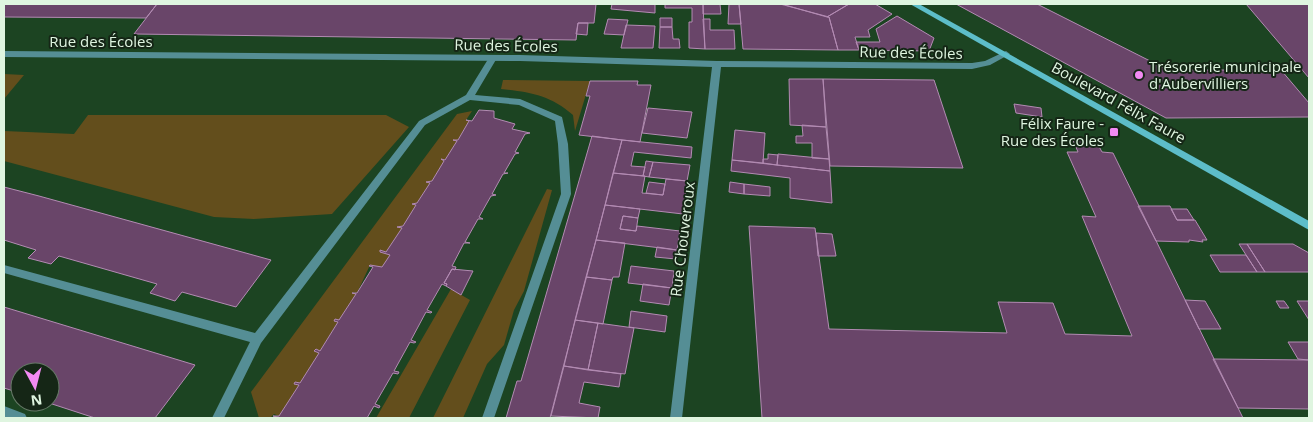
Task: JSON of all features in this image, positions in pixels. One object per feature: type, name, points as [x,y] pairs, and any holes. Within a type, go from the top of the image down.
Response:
[{"type":"main road","name":"Boulevard Félix Faure","points":[[914,4],[1309,226]]},
{"type":"street","name":"Rue des Écoles","points":[[4,54],[494,58],[717,64],[972,66],[987,63],[1006,54]]},
{"type":"street","points":[[218,418],[257,339],[422,123],[469,97],[494,58]]},
{"type":"street","name":"Rue Chouveroux","points":[[676,418],[717,64]]},
{"type":"street","points":[[469,97],[520,102],[559,118],[566,186],[566,194],[488,418]]},
{"type":"street","points":[[4,269],[257,339]]},
{"type":"street","points":[[4,412],[21,418]]},
{"type":"shaded area","points":[[4,74],[24,75],[4,99]]},
{"type":"shaded area","points":[[503,80],[590,81],[575,131],[573,115],[564,108],[539,96],[501,89]]},
{"type":"shaded area","points":[[472,111],[466,120],[469,121],[458,140],[453,140],[457,141],[445,160],[441,159],[444,161],[432,181],[427,181],[430,183],[417,203],[412,203],[416,205],[403,226],[397,226],[402,228],[386,252],[380,250],[390,255],[382,267],[370,265],[357,293],[352,292],[356,294],[339,320],[334,320],[338,322],[320,351],[315,351],[319,353],[300,383],[295,382],[294,384],[299,385],[279,416],[274,414],[270,418],[259,418],[251,392],[457,114]]},
{"type":"shaded area","points":[[88,115],[386,115],[409,127],[332,214],[254,219],[214,217],[4,161],[4,131],[74,134]]},
{"type":"shaded area","points":[[547,189],[552,190],[524,291],[514,310],[504,345],[487,364],[463,418],[433,418]]},
{"type":"shaded area","points":[[451,289],[470,300],[409,418],[376,418]]},
{"type":"building","points":[[4,4],[157,4],[146,18],[4,17]]},
{"type":"building","points":[[157,4],[596,4],[594,23],[578,23],[576,40],[134,34]]},
{"type":"building","points":[[612,4],[655,4],[655,13],[611,9]]},
{"type":"building","points":[[665,4],[703,4],[705,49],[689,48],[689,22],[692,22],[692,8],[665,8]]},
{"type":"building","points":[[703,4],[720,4],[721,14],[703,14]]},
{"type":"building","points":[[729,4],[739,4],[741,24],[728,24]]},
{"type":"building","points":[[739,4],[780,4],[829,17],[838,50],[743,49]]},
{"type":"building","points":[[849,4],[827,17],[785,5]]},
{"type":"building","points":[[849,4],[875,4],[892,14],[868,30],[870,37],[855,37],[859,50],[838,50],[829,17],[827,17]]},
{"type":"building","points":[[956,4],[1037,4],[1168,70],[1281,70],[1309,103],[1309,117],[1166,118]]},
{"type":"building","points":[[1246,4],[1309,4],[1309,78]]},
{"type":"building","points":[[897,16],[934,38],[929,51],[859,50],[856,42],[880,42],[876,29]]},
{"type":"building","points":[[660,18],[672,18],[672,27],[660,27]]},
{"type":"building","points":[[608,19],[628,20],[624,35],[604,34]]},
{"type":"building","points":[[703,19],[710,19],[710,30],[734,30],[735,49],[705,49]]},
{"type":"building","points":[[578,23],[588,23],[587,35],[576,34]]},
{"type":"building","points":[[626,25],[655,26],[653,48],[621,48]]},
{"type":"building","points":[[660,27],[672,27],[673,39],[679,39],[680,48],[659,48]]},
{"type":"building","points":[[789,79],[823,79],[826,127],[790,125]]},
{"type":"building","points":[[823,79],[934,80],[963,168],[830,166]]},
{"type":"building","points":[[590,81],[638,81],[637,85],[651,85],[640,142],[579,135],[590,96],[586,96]]},
{"type":"building","points":[[1014,104],[1041,108],[1042,117],[1016,113]]},
{"type":"building","points":[[648,108],[692,112],[687,138],[642,133]]},
{"type":"building","points":[[479,110],[494,111],[494,118],[515,124],[512,129],[530,133],[525,134],[515,152],[519,153],[515,154],[504,173],[508,173],[503,174],[492,194],[496,195],[491,196],[479,217],[483,219],[478,219],[465,242],[470,243],[464,243],[452,266],[456,267],[455,270],[452,269],[444,283],[447,284],[446,286],[442,284],[427,310],[432,312],[426,312],[411,340],[416,342],[410,342],[394,371],[399,372],[398,374],[393,373],[375,404],[380,406],[379,408],[374,406],[367,418],[281,418],[273,416],[279,416],[299,385],[294,384],[295,382],[300,383],[319,353],[314,351],[316,349],[320,351],[338,322],[334,321],[335,319],[339,320],[356,294],[352,293],[357,293],[373,267],[369,266],[382,267],[390,255],[380,252],[380,250],[386,252],[402,228],[397,227],[403,226],[416,205],[412,204],[417,203],[430,183],[426,182],[432,181],[444,161],[441,159],[445,160],[457,141],[453,140],[458,140],[469,121],[466,120],[472,121]]},
{"type":"building","points":[[802,125],[826,127],[829,159],[812,158],[812,143],[796,143],[796,136],[803,136]]},
{"type":"building","points":[[735,130],[765,133],[763,163],[732,160]]},
{"type":"building","points":[[592,136],[622,140],[550,418],[506,418],[517,381],[521,381]]},
{"type":"building","points":[[622,140],[692,147],[691,158],[634,152],[631,166],[645,167],[643,176],[613,173]]},
{"type":"building","points":[[1073,140],[1096,141],[1102,152],[1113,153],[1243,418],[762,418],[749,226],[815,228],[829,329],[1007,333],[998,302],[1053,303],[1065,334],[1132,336],[1082,216],[1096,217],[1067,152],[1078,152]]},
{"type":"building","points":[[768,154],[778,155],[777,165],[763,163],[763,159],[768,159]]},
{"type":"building","points":[[778,154],[829,159],[830,171],[777,165]]},
{"type":"building","points":[[732,160],[830,171],[832,203],[790,198],[790,178],[731,171]]},
{"type":"building","points":[[646,161],[653,162],[649,177],[643,176]]},
{"type":"building","points":[[653,162],[690,165],[687,181],[649,177]]},
{"type":"building","points":[[613,173],[645,176],[642,193],[663,195],[666,179],[687,181],[683,214],[605,205]]},
{"type":"building","points":[[649,182],[665,184],[663,195],[646,193]]},
{"type":"building","points":[[730,182],[744,184],[744,194],[729,192]]},
{"type":"building","points":[[744,184],[770,187],[770,196],[744,194]]},
{"type":"building","points":[[4,187],[271,260],[236,307],[182,292],[175,301],[150,293],[157,284],[59,256],[51,264],[28,258],[36,250],[4,240]]},
{"type":"building","points":[[605,205],[640,209],[638,218],[623,216],[620,229],[636,231],[637,226],[680,231],[677,250],[596,240]]},
{"type":"building","points":[[1138,206],[1170,206],[1177,220],[1195,220],[1207,240],[1202,240],[1203,242],[1189,240],[1189,242],[1156,241]]},
{"type":"building","points":[[1171,209],[1187,209],[1194,220],[1177,220]]},
{"type":"building","points":[[623,216],[638,218],[636,231],[620,229]]},
{"type":"building","points":[[816,233],[832,234],[836,256],[818,256]]},
{"type":"building","points":[[596,240],[625,243],[619,277],[613,277],[612,280],[586,277]]},
{"type":"building","points":[[1239,244],[1247,244],[1265,272],[1257,272]]},
{"type":"building","points":[[1247,244],[1293,244],[1309,253],[1309,272],[1265,272]]},
{"type":"building","points":[[657,247],[677,250],[676,259],[655,257]]},
{"type":"building","points":[[1210,255],[1246,255],[1257,272],[1220,272]]},
{"type":"building","points":[[631,266],[674,271],[672,288],[628,283]]},
{"type":"building","points":[[452,269],[473,271],[461,295],[444,283]]},
{"type":"building","points":[[586,277],[612,280],[603,324],[575,320]]},
{"type":"building","points":[[643,284],[672,288],[669,305],[640,301]]},
{"type":"building","points":[[1185,300],[1205,301],[1221,329],[1199,329]]},
{"type":"building","points":[[1276,301],[1284,301],[1289,308],[1280,308]]},
{"type":"building","points":[[1297,301],[1309,301],[1309,320]]},
{"type":"building","points":[[4,307],[195,365],[155,418],[95,418],[60,407],[60,362],[10,362],[10,390],[4,388]]},
{"type":"building","points":[[631,311],[667,316],[665,332],[629,327]]},
{"type":"building","points":[[575,320],[598,323],[588,370],[564,366]]},
{"type":"building","points":[[598,323],[634,328],[625,374],[588,370]]},
{"type":"building","points":[[1288,342],[1309,342],[1309,360],[1298,359]]},
{"type":"building","points":[[1213,359],[1309,360],[1309,409],[1238,408]]},
{"type":"building","points":[[564,366],[621,374],[619,387],[584,382],[579,403],[600,407],[598,418],[551,416]]},
{"type":"place","name":"Trésorerie municipale d'Aubervilliers","points":[[1139,75]]},
{"type":"place","name":"Félix Faure - Rue des Écoles","points":[[1114,132]]}]
